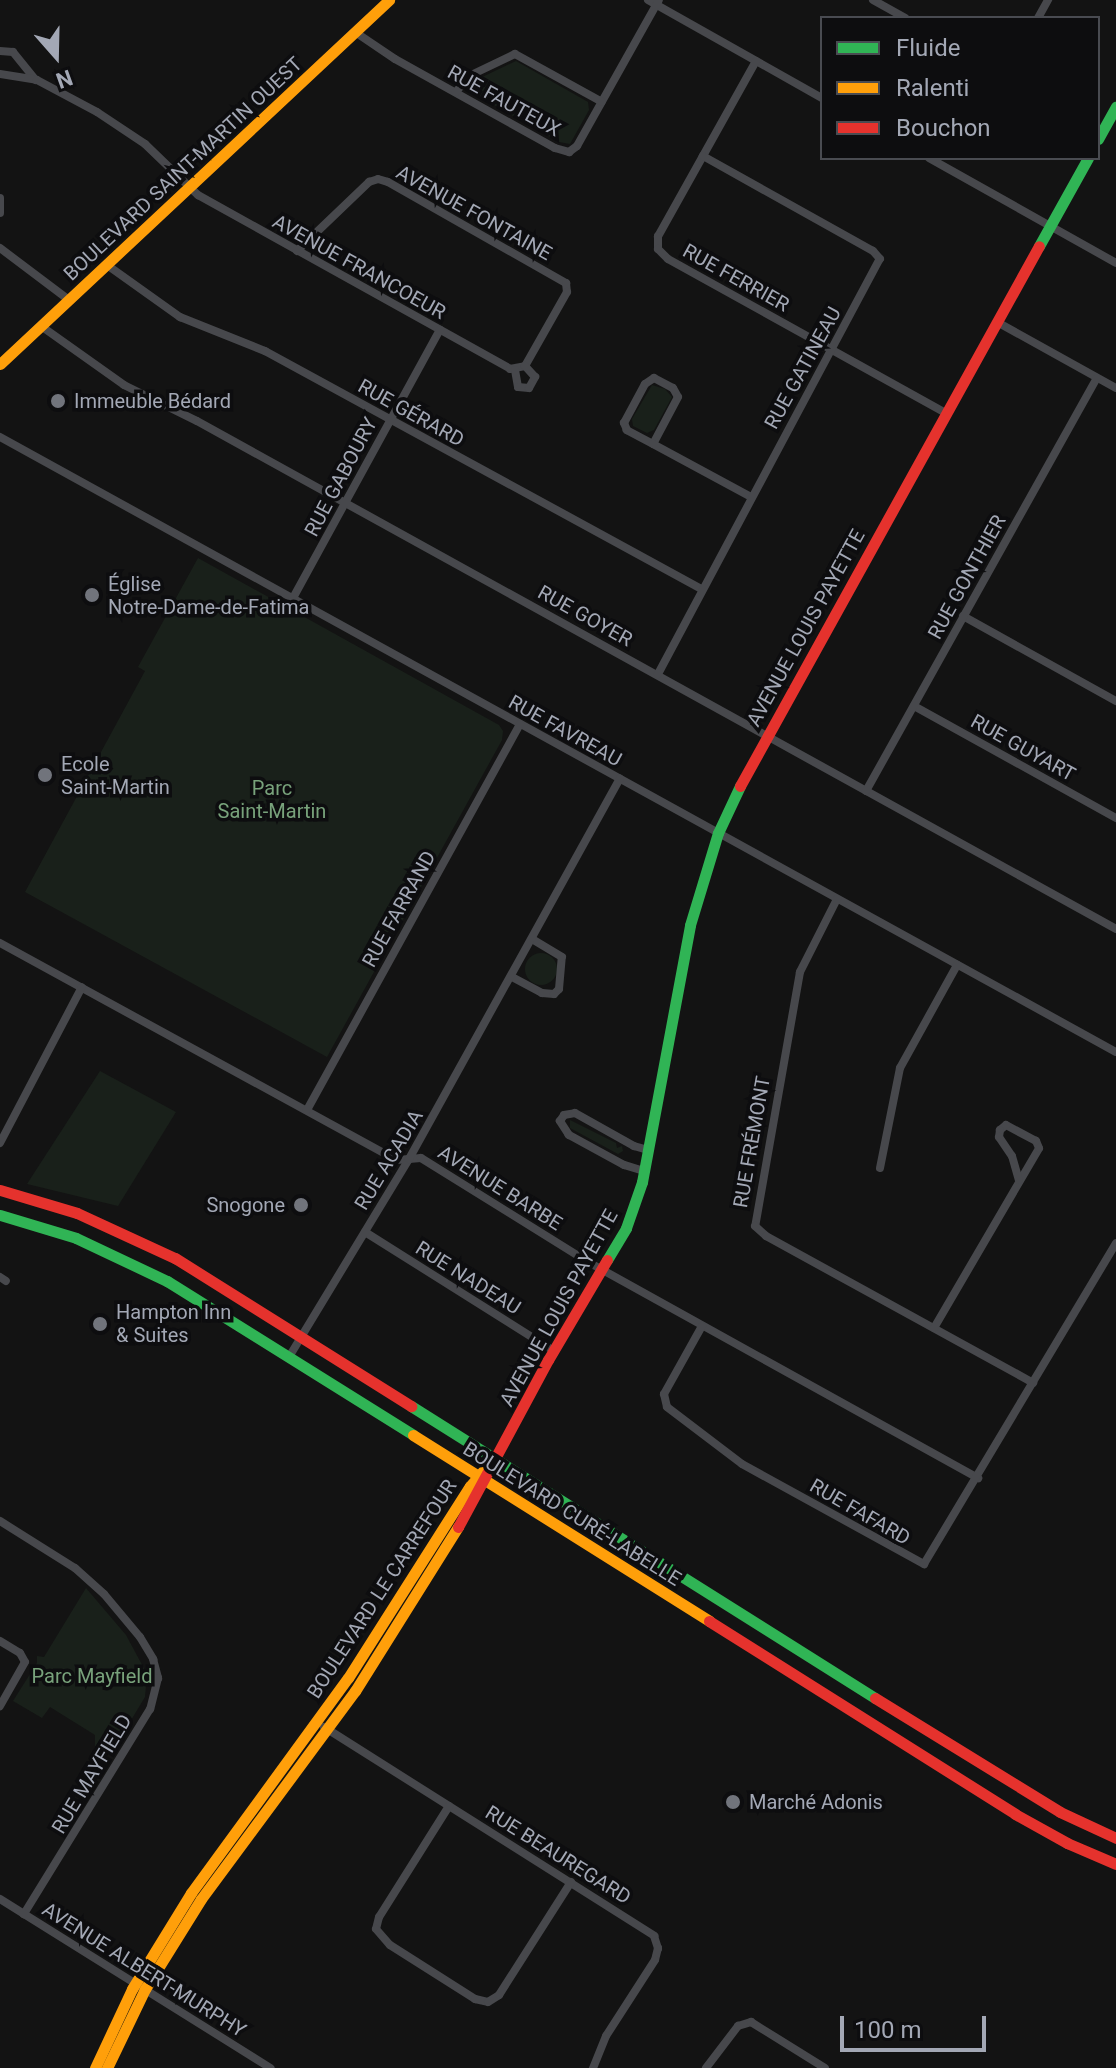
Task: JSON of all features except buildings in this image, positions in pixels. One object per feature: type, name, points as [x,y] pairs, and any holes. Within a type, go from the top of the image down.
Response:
[{"type":"main road","name":"BOULEVARD SAINT-MARTIN OUEST","points":[[0,364],[389,0]]},
{"type":"main road","points":[[1100,131],[1116,107]]},
{"type":"main road","name":"AVENUE LOUIS PAYETTE","points":[[494,1458],[635,1208],[690,925],[718,833],[767,736],[1087,160]]},
{"type":"main road","name":"BOULEVARD CURÉ-LABELLE","points":[[0,1190],[61,1207],[136,1238],[301,1336],[1038,1799],[1116,1838]]},
{"type":"main road","name":"BOULEVARD CURÉ-LABELLE","points":[[0,1215],[76,1238],[140,1266],[1025,1820],[1116,1864]]},
{"type":"main road","name":"BOULEVARD LE CARREFOUR","points":[[95,2068],[140,1986],[322,1726],[494,1458]]},
{"type":"main road","points":[[748,1646],[777,1636]]},
{"type":"main road","name":"BOULEVARD LE CARREFOUR","points":[[107,2068],[140,1986]]},
{"type":"street","points":[[873,0],[901,16]]},
{"type":"street","name":"RUE FAUTEUX","points":[[355,32],[384,53],[565,152],[577,146],[654,2]]},
{"type":"street","points":[[654,2],[820,97]]},
{"type":"street","points":[[0,51],[13,52],[37,80]]},
{"type":"street","points":[[456,92],[469,76],[515,54],[602,102]]},
{"type":"street","name":"RUE FERRIER","points":[[756,61],[658,236],[658,249],[668,259],[946,413]]},
{"type":"street","points":[[0,74],[37,80]]},
{"type":"street","name":"AVENUE FRANCOEUR","points":[[37,80],[132,133],[190,188],[440,330],[520,368]]},
{"type":"street","name":"RUE GATINEAU","points":[[658,674],[701,589],[876,269],[879,256],[703,156]]},
{"type":"street","points":[[933,160],[1116,263]]},
{"type":"street","name":"AVENUE FONTAINE","points":[[297,251],[369,182],[378,179],[566,283],[567,292],[520,368]]},
{"type":"street","points":[[0,198],[0,213]]},
{"type":"street","points":[[0,248],[69,300]]},
{"type":"street","name":"RUE GÉRARD","points":[[107,265],[180,317],[265,351],[701,589]]},
{"type":"street","points":[[997,322],[1116,388]]},
{"type":"street","name":"RUE GOYER","points":[[41,326],[124,385],[197,421],[1116,929]]},
{"type":"street","name":"RUE GABOURY","points":[[293,598],[440,330]]},
{"type":"street","points":[[653,444],[678,397],[673,388],[654,378],[645,384],[624,423],[629,432],[751,497]]},
{"type":"street","name":"RUE GONTHIER","points":[[866,791],[1097,378]]},
{"type":"street","name":"RUE FAVREAU","points":[[0,437],[1116,1052]]},
{"type":"street","points":[[963,616],[1116,701]]},
{"type":"street","name":"RUE GUYART","points":[[914,706],[1116,818]]},
{"type":"street","name":"RUE FARRAND","points":[[307,1110],[520,724]]},
{"type":"street","name":"RUE ACADIA","points":[[289,1357],[409,1159],[620,779]]},
{"type":"street","name":"RUE FRÉMONT","points":[[837,899],[800,972],[754,1223],[766,1236],[1033,1383]]},
{"type":"street","points":[[512,977],[542,993],[554,994],[559,989],[562,957],[532,939]]},
{"type":"street","name":"AVENUE BARBE","points":[[0,943],[397,1160],[421,1158],[602,1269],[978,1478]]},
{"type":"street","points":[[880,1168],[900,1068],[957,965]]},
{"type":"street","points":[[0,1143],[82,987]]},
{"type":"street","points":[[644,1171],[624,1165],[569,1135],[560,1121],[564,1115],[575,1113],[634,1146],[648,1150]]},
{"type":"street","points":[[934,1328],[1019,1180],[1039,1144],[1006,1125],[1000,1130],[999,1137],[1012,1156],[1019,1180]]},
{"type":"street","name":"RUE NADEAU","points":[[365,1232],[554,1351]]},
{"type":"street","name":"RUE FAFARD","points":[[702,1326],[664,1394],[667,1407],[742,1464],[924,1564],[929,1561],[1116,1243]]},
{"type":"street","name":"RUE MAYFIELD","points":[[0,1521],[67,1563],[97,1587],[134,1628],[153,1659],[158,1678],[156,1696],[150,1709],[24,1914]]},
{"type":"street","points":[[0,1641],[20,1653],[25,1662],[0,1706]]},
{"type":"street","name":"RUE BEAUREGARD","points":[[322,1726],[649,1931],[658,1946],[655,1960],[598,2051],[593,2068]]},
{"type":"street","points":[[449,1806],[379,1917],[376,1929],[385,1942],[475,1999],[488,2002],[502,1992],[571,1882]]},
{"type":"street","name":"AVENUE ALBERT-MURPHY","points":[[0,1899],[270,2068]]},
{"type":"street","points":[[706,2068],[735,2029],[751,2022],[825,2068]]},
{"type":"green space","points":[[516,61],[588,102],[589,110],[570,144],[559,142],[473,93],[474,81]]},
{"type":"green space","points":[[652,385],[665,389],[672,397],[654,430],[647,433],[633,426],[632,419]]},
{"type":"green space","name":"Parc Saint-Martin","points":[[198,558],[499,725],[503,731],[502,740],[327,1057],[25,892],[145,671],[138,667]]},
{"type":"green space","points":[[541,953],[552,958],[557,969],[552,980],[541,985],[530,980],[525,969],[530,958]]},
{"type":"green space","points":[[100,1071],[176,1112],[118,1206],[27,1184]]},
{"type":"green space","points":[[570,1120],[616,1143],[617,1148],[622,1146],[623,1151],[618,1154],[570,1128]]},
{"type":"green space","name":"Parc Mayfield","points":[[86,1588],[126,1635],[147,1674],[145,1697],[110,1755],[95,1746],[95,1735],[50,1707],[42,1718],[13,1701],[37,1663],[37,1656],[44,1657]]},
{"type":"traffic: fast","points":[[1100,135],[1116,107]]},
{"type":"traffic: fast","points":[[1039,246],[1087,160]]},
{"type":"traffic: fast","points":[[607,1260],[626,1228],[642,1182],[690,925],[718,833],[740,786]]},
{"type":"traffic: fast","points":[[0,1215],[76,1238],[167,1281],[413,1435]]},
{"type":"traffic: fast","points":[[411,1406],[875,1698]]},
{"type":"traffic: slow","points":[[0,364],[389,0]]},
{"type":"traffic: slow","points":[[413,1435],[709,1621]]},
{"type":"traffic: slow","points":[[95,2068],[132,1989],[191,1893],[348,1678],[470,1486],[484,1470]]},
{"type":"traffic: slow","points":[[107,2068],[145,1989],[201,1899],[355,1691],[458,1527]]},
{"type":"traffic: jam","points":[[740,786],[1039,246]]},
{"type":"traffic: jam","points":[[0,1190],[77,1213],[175,1258],[411,1406]]},
{"type":"traffic: jam","points":[[458,1527],[548,1360],[607,1260]]},
{"type":"traffic: jam","points":[[709,1621],[1015,1814],[1067,1843],[1116,1864]]},
{"type":"traffic: jam","points":[[875,1698],[1060,1812],[1116,1838]]},
{"type":"place","name":"Immeuble Bédard","points":[[58,401]]},
{"type":"place","name":"Église Notre-Dame-de-Fatima","points":[[92,595]]},
{"type":"place","name":"Ecole Saint-Martin","points":[[45,775]]},
{"type":"place","name":"Snogone","points":[[301,1205]]},
{"type":"place","name":"Hampton Inn & Suites","points":[[100,1324]]},
{"type":"place","name":"Marché Adonis","points":[[733,1802]]}]
